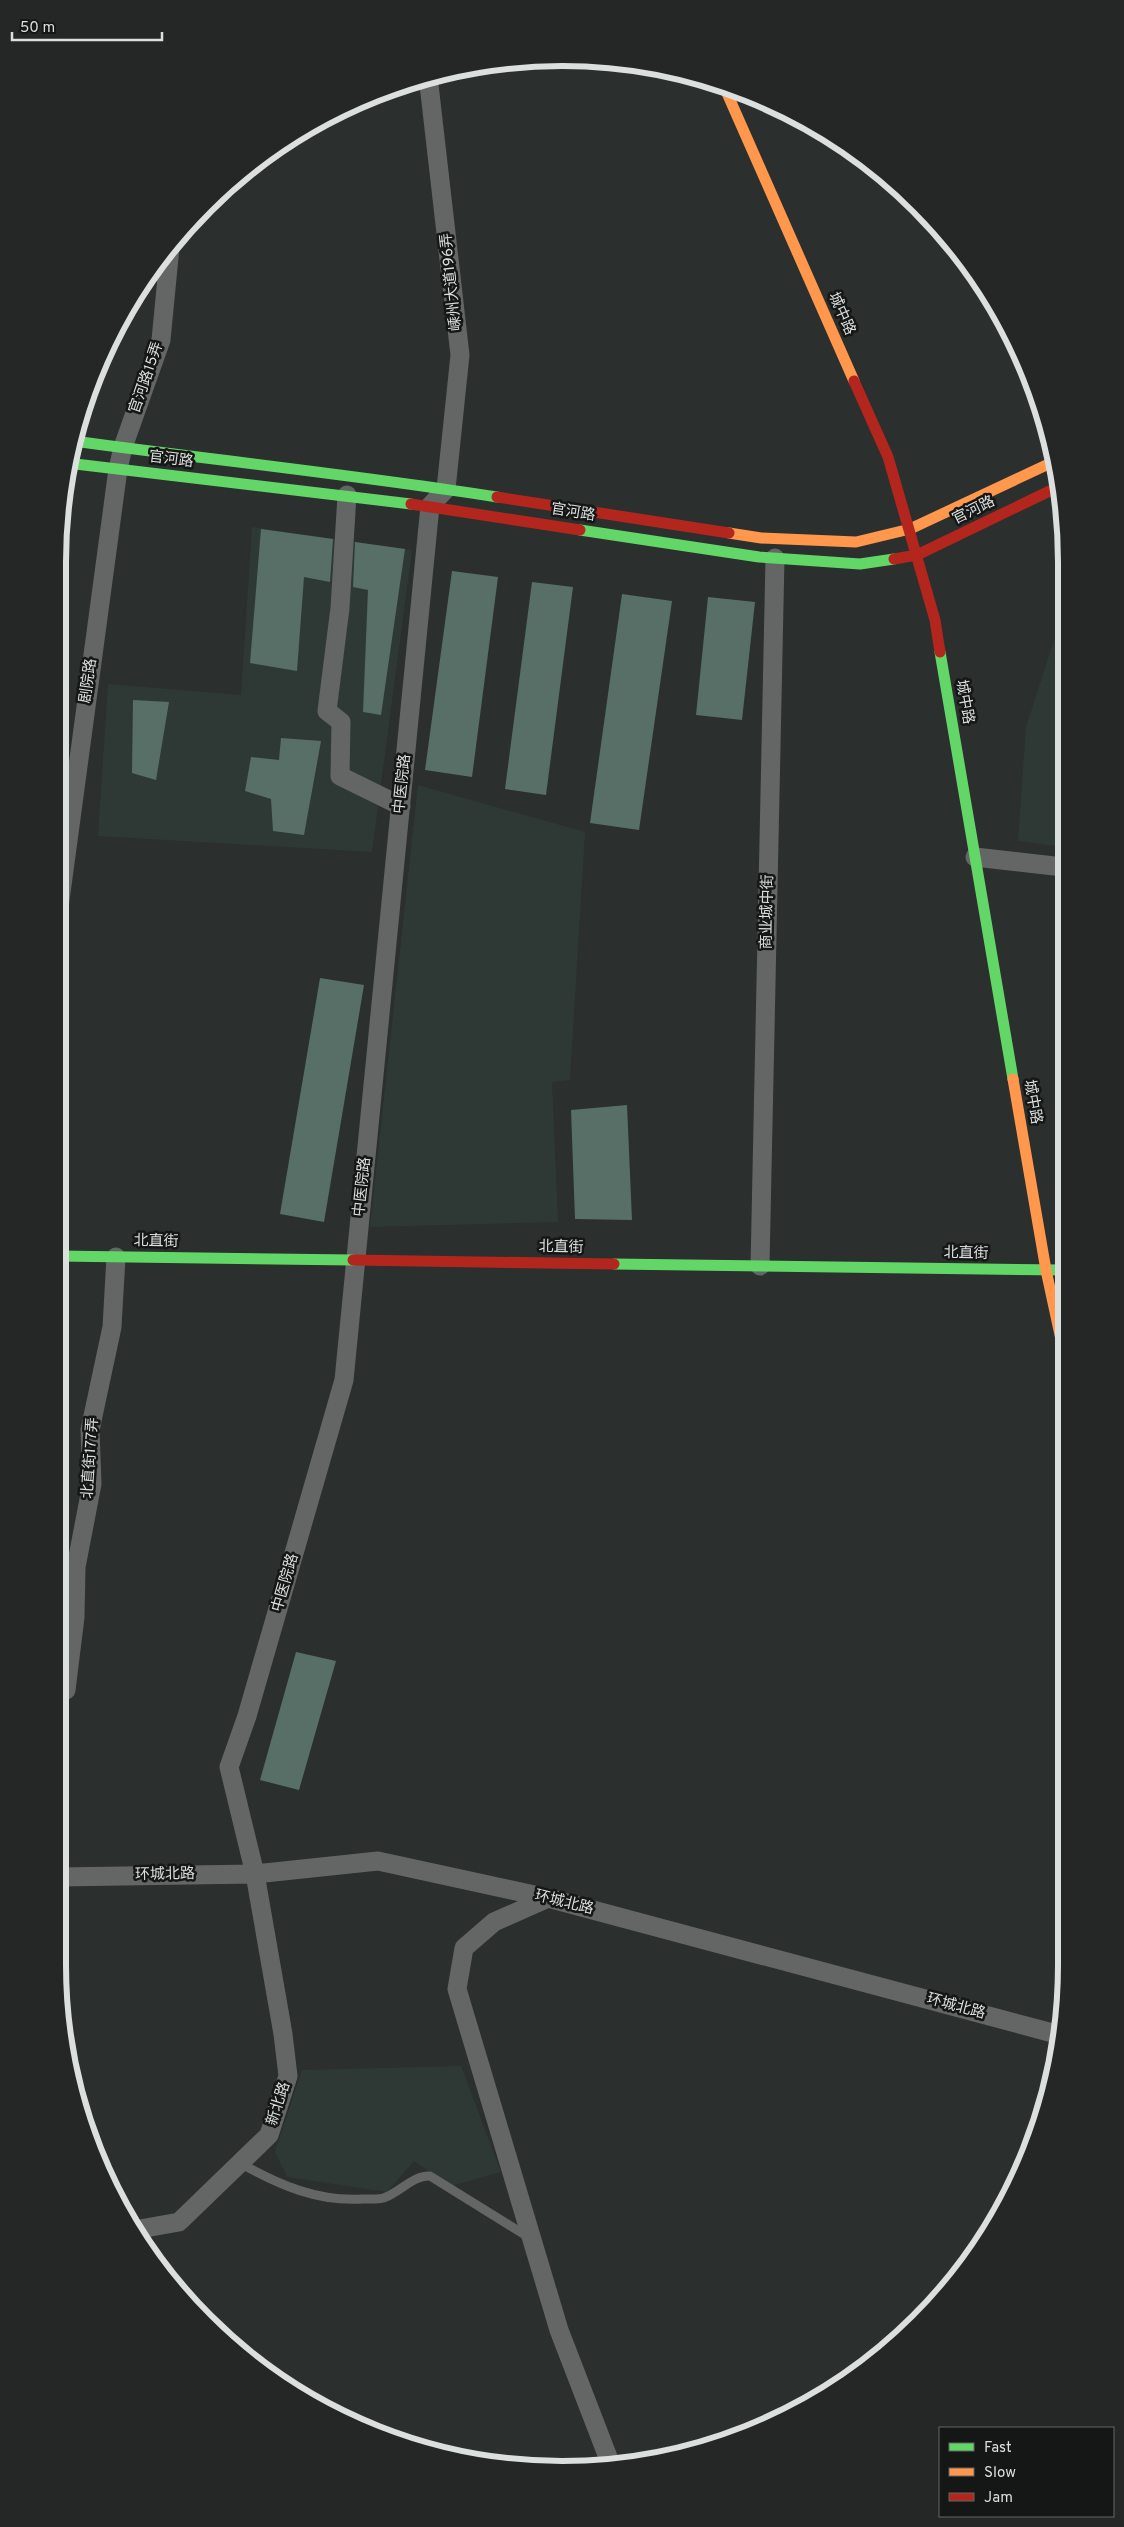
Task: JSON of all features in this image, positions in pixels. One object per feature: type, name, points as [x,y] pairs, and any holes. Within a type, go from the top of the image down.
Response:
[{"type":"main road","name":"城中路","points":[[728,96],[888,457],[935,620],[1046,1270],[1058,1326]]},
{"type":"main road","name":"官河路","points":[[81,441],[446,489],[761,538],[856,542],[910,529],[1048,464]]},
{"type":"main road","name":"官河路","points":[[76,464],[430,506],[775,558],[860,564],[917,555],[1053,490]]},
{"type":"main road","name":"北直街","points":[[66,1256],[1058,1270]]},
{"type":"street","name":"嵊州大道196弄","points":[[429,85],[460,355],[446,489]]},
{"type":"street","name":"官河路15弄","points":[[123,447],[161,340],[169,260]]},
{"type":"street","name":"剧院路","points":[[66,856],[118,469],[123,447]]},
{"type":"street","points":[[430,506],[446,489]]},
{"type":"street","points":[[347,495],[340,608],[327,711],[341,722],[340,776],[401,806]]},
{"type":"street","name":"中医院路","points":[[255,1874],[229,1768],[247,1716],[344,1380],[430,506]]},
{"type":"street","name":"商业城中街","points":[[760,1266],[775,558]]},
{"type":"street","points":[[975,857],[1058,866]]},
{"type":"street","name":"北直街177弄","points":[[66,1690],[75,1617],[76,1566],[92,1484],[90,1430],[112,1327],[116,1257]]},
{"type":"street","name":"环城北路","points":[[66,1877],[255,1874],[378,1861],[548,1898],[1054,2032]]},
{"type":"street","name":"新北路","points":[[143,2229],[179,2222],[269,2135],[288,2076],[283,2034],[255,1874]]},
{"type":"street","points":[[548,1898],[494,1922],[464,1948],[457,1989],[559,2330],[609,2459]]},
{"type":"lane","points":[[240,2163],[266,2178],[304,2194],[351,2200],[384,2198],[420,2176],[430,2176],[531,2239]]},
{"type":"shaded area","points":[[252,527],[412,550],[372,852],[98,836],[108,684],[241,695]]},
{"type":"shaded area","points":[[1058,627],[1058,846],[1018,841],[1026,727]]},
{"type":"shaded area","points":[[418,785],[585,832],[570,1080],[552,1082],[558,1222],[370,1227]]},
{"type":"shaded area","points":[[461,2066],[501,2172],[451,2186],[414,2161],[387,2192],[287,2177],[275,2152],[302,2070]]},
{"type":"building","points":[[261,529],[333,539],[330,582],[304,577],[297,671],[250,663]]},
{"type":"building","points":[[355,542],[405,549],[381,715],[363,712],[368,590],[353,587]]},
{"type":"building","points":[[452,571],[498,577],[472,777],[425,770]]},
{"type":"building","points":[[532,582],[573,587],[546,795],[505,789]]},
{"type":"building","points":[[622,594],[672,601],[639,830],[590,823]]},
{"type":"building","points":[[708,597],[755,602],[742,720],[696,715]]},
{"type":"building","points":[[133,700],[169,702],[156,780],[132,773]]},
{"type":"building","points":[[281,738],[321,741],[304,835],[273,831],[271,799],[245,791],[251,757],[279,760]]},
{"type":"building","points":[[320,978],[364,985],[324,1222],[280,1214]]},
{"type":"building","points":[[627,1105],[632,1220],[575,1219],[571,1110]]},
{"type":"building","points":[[296,1652],[336,1661],[299,1790],[260,1780]]},
{"type":"traffic: fast","points":[[81,442],[497,497]]},
{"type":"traffic: fast","points":[[76,464],[411,504]]},
{"type":"traffic: fast","points":[[580,530],[759,557],[860,564],[894,559]]},
{"type":"traffic: fast","points":[[940,652],[1013,1079]]},
{"type":"traffic: fast","points":[[66,1256],[353,1260]]},
{"type":"traffic: fast","points":[[614,1264],[1058,1270]]},
{"type":"traffic: slow","points":[[728,96],[854,381]]},
{"type":"traffic: slow","points":[[729,533],[761,538],[856,542],[910,529],[1048,464]]},
{"type":"traffic: slow","points":[[1013,1079],[1046,1270],[1058,1326]]},
{"type":"traffic: jam","points":[[854,381],[888,457],[935,620],[940,652]]},
{"type":"traffic: jam","points":[[894,559],[917,555],[1053,490]]},
{"type":"traffic: jam","points":[[497,497],[729,533]]},
{"type":"traffic: jam","points":[[411,504],[580,530]]},
{"type":"traffic: jam","points":[[353,1260],[614,1264]]}]
